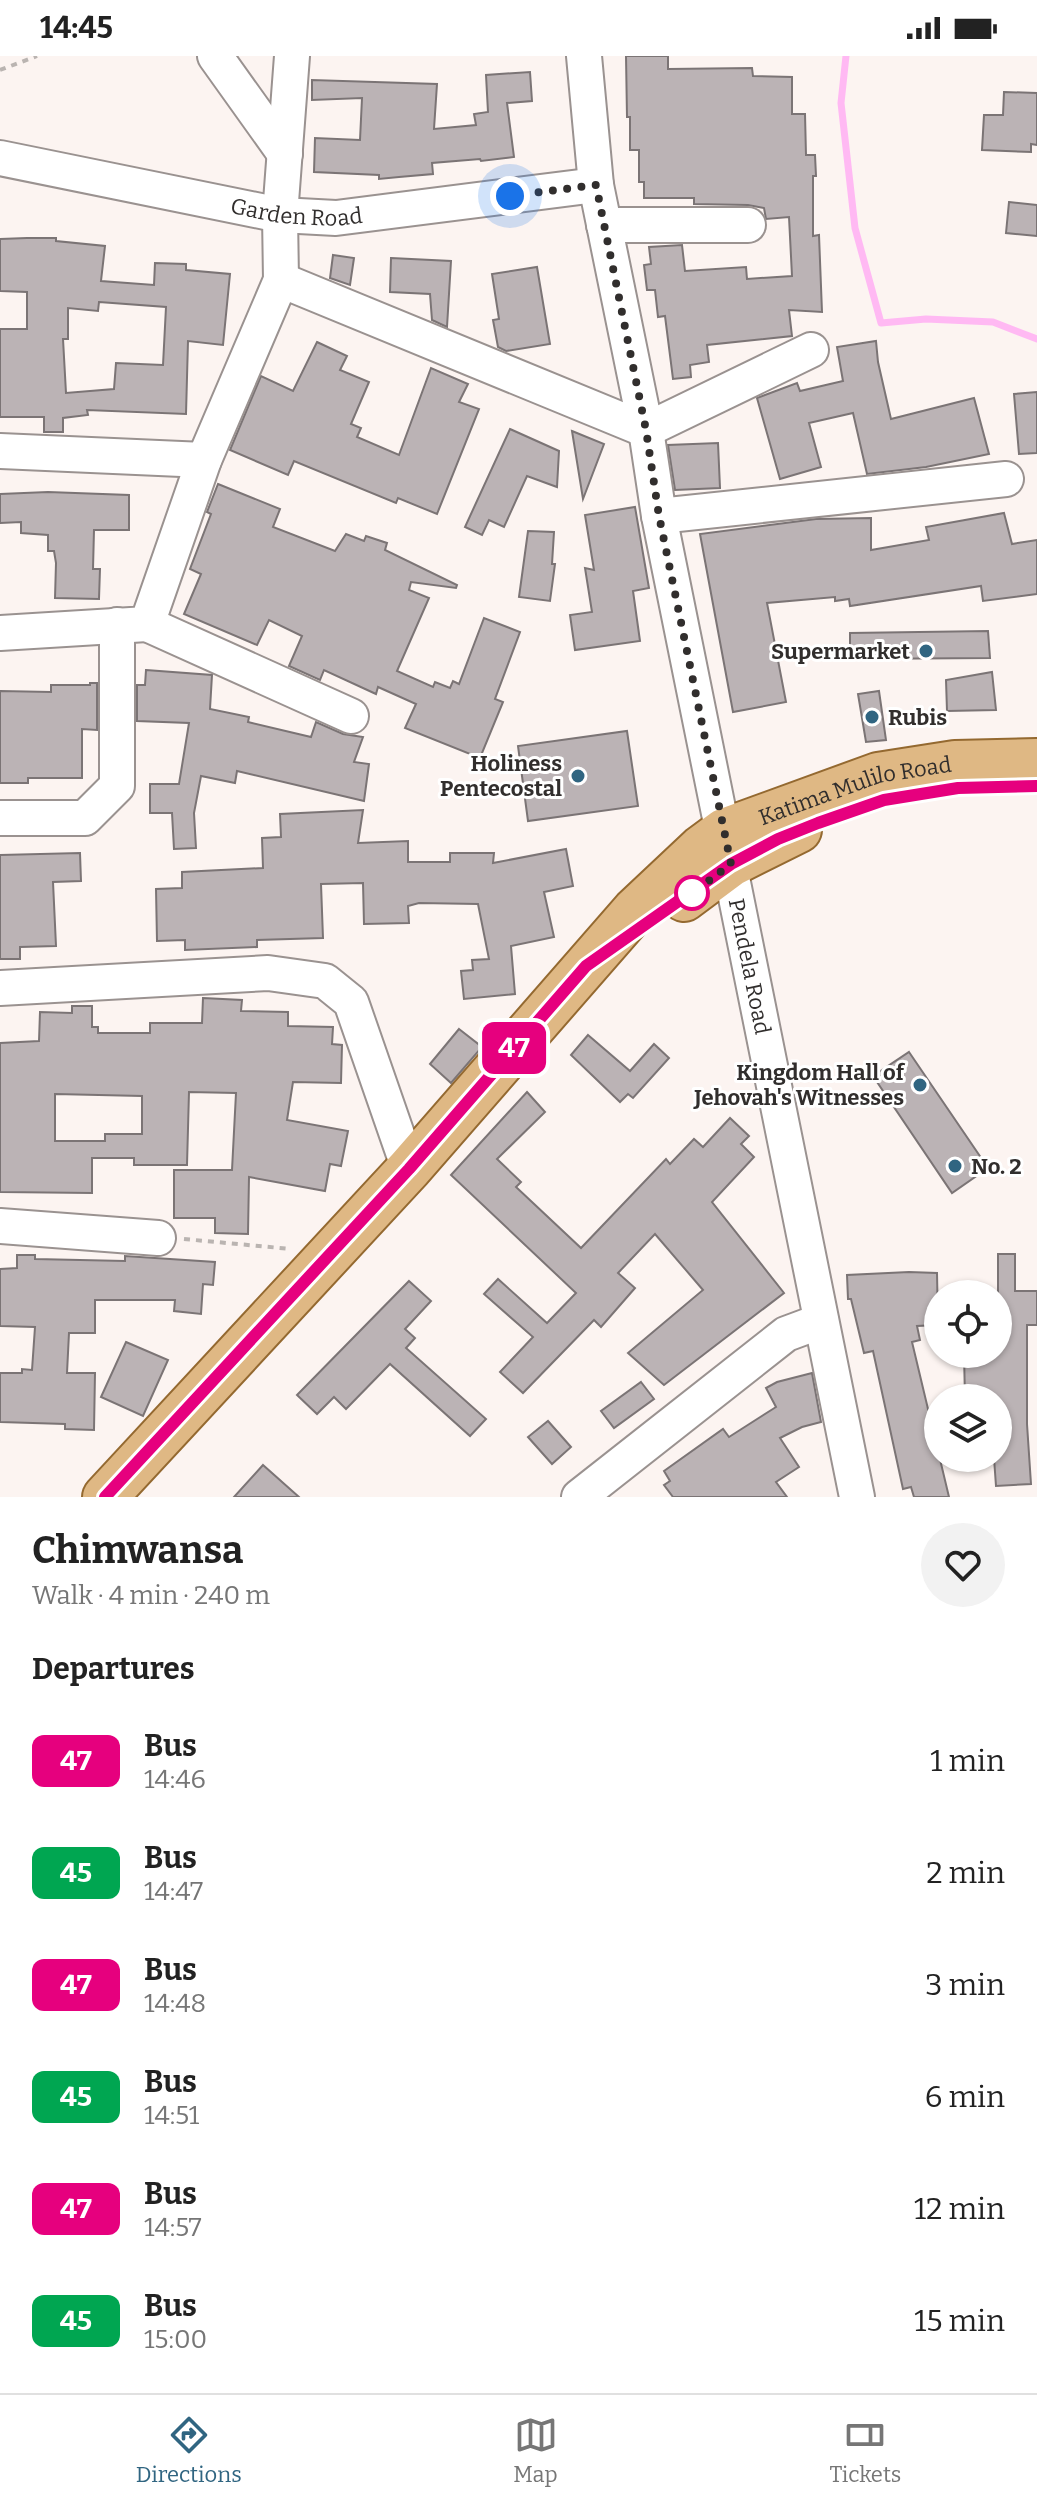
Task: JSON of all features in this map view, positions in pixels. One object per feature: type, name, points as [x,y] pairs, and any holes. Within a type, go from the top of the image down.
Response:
[{"type":"main road","name":"Katima Mulilo Road","points":[[727,847],[878,775],[955,763],[1037,761]]},
{"type":"main road","name":"Katima Mulilo Road","points":[[105,1497],[409,1169],[635,910],[701,848],[778,839],[884,800],[958,788],[1037,786]]},
{"type":"street","points":[[215,56],[285,154]]},
{"type":"street","points":[[0,818],[85,818],[117,786],[132,624],[281,280],[280,215],[292,56]]},
{"type":"street","name":"Pendela Road","points":[[584,56],[596,185],[646,430],[659,516],[857,1497]]},
{"type":"street","name":"Garden Road","points":[[0,158],[280,215],[336,218],[596,185]]},
{"type":"street","points":[[604,225],[748,225]]},
{"type":"street","points":[[281,280],[646,430],[811,350]]},
{"type":"street","points":[[0,451],[204,460]]},
{"type":"street","points":[[659,516],[1006,479]]},
{"type":"street","points":[[0,633],[132,624],[351,716]]},
{"type":"street","points":[[0,988],[268,973],[325,981],[351,1002],[409,1169]]},
{"type":"street","points":[[0,1226],[158,1238]]},
{"type":"street","points":[[579,1497],[786,1334],[821,1321]]},
{"type":"path","points":[[0,70],[37,56]]},
{"type":"path","points":[[158,1238],[293,1249],[318,1268]]},
{"type":"building","points":[[626,56],[668,56],[668,69],[752,68],[753,76],[792,77],[792,114],[805,114],[806,155],[815,155],[813,236],[819,235],[822,312],[789,310],[792,336],[707,345],[709,362],[690,365],[691,377],[673,379],[665,316],[658,317],[655,290],[647,290],[644,265],[651,264],[649,247],[682,245],[685,271],[746,267],[747,279],[792,276],[789,217],[766,219],[764,208],[748,205],[694,204],[694,198],[644,198],[644,182],[639,182],[639,150],[630,150]]},
{"type":"building","points":[[530,72],[532,101],[507,103],[514,157],[432,163],[433,174],[379,179],[379,175],[314,172],[315,138],[360,140],[362,98],[312,100],[312,80],[437,84],[434,129],[476,125],[474,114],[488,112],[486,75]]},
{"type":"building","points":[[1004,92],[1037,93],[1037,145],[1031,144],[1031,152],[982,150],[984,115],[1003,115]]},
{"type":"building","points":[[1009,202],[1037,205],[1037,236],[1006,233]]},
{"type":"building","points":[[56,238],[56,241],[105,246],[101,281],[154,285],[155,263],[186,264],[186,270],[230,274],[223,345],[188,341],[186,414],[87,410],[88,415],[63,418],[63,432],[44,432],[44,417],[0,417],[0,329],[27,329],[27,292],[0,291],[0,239]],"holes":[[[99,302],[166,307],[163,365],[116,363],[114,389],[66,393],[63,339],[68,339],[68,308],[98,311]]]},
{"type":"building","points":[[333,255],[354,258],[350,285],[330,278]]},
{"type":"building","points":[[391,258],[451,261],[447,327],[432,320],[430,294],[390,292]]},
{"type":"building","points":[[537,267],[550,344],[506,351],[498,347],[493,320],[499,319],[492,274]]},
{"type":"building","points":[[876,341],[891,419],[974,398],[989,454],[926,467],[867,474],[853,413],[809,423],[821,467],[780,479],[757,398],[797,383],[800,391],[843,381],[837,347]]},
{"type":"building","points":[[317,342],[347,356],[340,370],[369,382],[351,424],[361,428],[357,437],[399,455],[431,368],[468,384],[459,402],[479,409],[437,514],[398,498],[396,503],[294,461],[288,475],[230,450],[261,376],[293,391]]},
{"type":"building","points":[[1037,392],[1037,453],[1019,454],[1014,394]]},
{"type":"building","points":[[510,429],[559,451],[557,487],[527,476],[504,527],[489,520],[482,535],[465,527]]},
{"type":"building","points":[[572,431],[604,444],[583,499]]},
{"type":"building","points":[[718,443],[720,488],[675,490],[668,445]]},
{"type":"building","points":[[218,484],[280,509],[273,527],[335,551],[346,534],[364,541],[366,536],[387,543],[385,550],[457,585],[456,588],[411,582],[409,590],[429,598],[397,671],[433,687],[435,682],[450,688],[453,681],[459,684],[484,618],[520,632],[495,699],[503,702],[480,758],[405,728],[416,704],[378,687],[376,694],[324,670],[320,680],[289,666],[302,636],[269,620],[257,645],[184,614],[201,574],[190,569],[211,514],[207,512]]},
{"type":"building","points":[[0,494],[129,495],[129,530],[94,530],[93,569],[100,569],[99,599],[55,598],[56,563],[54,551],[48,551],[48,535],[21,533],[21,522],[0,523]]},
{"type":"building","points":[[635,507],[649,588],[633,591],[640,641],[575,650],[570,615],[592,612],[585,568],[594,570],[585,515]]},
{"type":"building","points":[[1004,513],[1012,544],[1037,540],[1037,594],[983,601],[981,586],[850,606],[849,599],[835,601],[835,597],[767,603],[786,702],[733,712],[700,534],[816,519],[871,518],[871,550],[929,540],[926,527]]},
{"type":"building","points":[[528,531],[554,532],[552,564],[555,564],[550,601],[519,597]]},
{"type":"building","points":[[988,631],[990,658],[850,659],[850,633]]},
{"type":"building","points":[[146,670],[212,675],[210,709],[249,717],[248,722],[311,737],[316,722],[343,734],[363,737],[354,762],[369,764],[364,801],[237,771],[235,783],[201,776],[194,813],[196,848],[174,849],[172,813],[150,813],[150,784],[179,784],[189,723],[137,721],[137,685],[145,685]]},
{"type":"building","points":[[992,672],[996,710],[947,711],[946,680]]},
{"type":"building","points":[[97,683],[97,730],[82,729],[82,778],[28,778],[28,783],[0,783],[0,691],[51,692],[51,685]]},
{"type":"building","name":"Rubis","points":[[879,691],[886,740],[866,742],[858,694]]},
{"type":"building","name":"Holiness Pentecostal","points":[[627,731],[638,806],[528,821],[518,746]]},
{"type":"building","points":[[363,810],[358,843],[408,841],[408,862],[450,862],[450,853],[494,853],[493,863],[566,849],[573,886],[544,892],[554,937],[511,946],[515,994],[464,999],[461,971],[473,970],[472,960],[489,959],[478,904],[419,903],[408,906],[409,923],[364,924],[363,883],[321,884],[323,938],[257,940],[257,947],[185,950],[185,940],[157,941],[156,889],[182,888],[182,872],[263,868],[262,838],[281,837],[280,814]]},
{"type":"building","points":[[80,853],[81,881],[53,882],[56,946],[20,947],[20,959],[0,959],[0,855]]},
{"type":"building","points":[[203,998],[242,1000],[241,1011],[288,1012],[288,1026],[333,1027],[332,1044],[342,1045],[341,1083],[293,1082],[287,1120],[348,1131],[341,1166],[330,1164],[325,1191],[249,1177],[248,1234],[215,1233],[215,1218],[174,1218],[174,1170],[232,1170],[236,1093],[189,1092],[187,1165],[134,1165],[134,1158],[92,1158],[92,1193],[0,1192],[0,1043],[39,1041],[40,1012],[72,1013],[72,1006],[92,1006],[92,1027],[98,1027],[98,1033],[150,1033],[150,1023],[202,1023]],"holes":[[[55,1094],[142,1096],[142,1134],[105,1134],[105,1141],[55,1141]]]},
{"type":"building","points":[[459,1029],[482,1047],[451,1083],[430,1064]]},
{"type":"building","points":[[588,1035],[630,1071],[654,1044],[669,1058],[633,1098],[628,1094],[620,1102],[571,1055]]},
{"type":"building","points":[[909,1052],[988,1168],[952,1193],[873,1076]]},
{"type":"building","points":[[527,1092],[545,1112],[497,1159],[521,1182],[516,1187],[581,1248],[666,1159],[670,1164],[694,1139],[703,1147],[730,1118],[749,1136],[741,1144],[754,1157],[712,1202],[784,1293],[664,1385],[628,1353],[703,1290],[655,1234],[618,1273],[635,1288],[601,1327],[594,1320],[523,1393],[500,1372],[533,1337],[484,1294],[498,1279],[547,1323],[576,1293],[451,1175]]},
{"type":"building","points":[[998,1254],[1015,1254],[1015,1291],[1037,1291],[1037,1325],[1027,1325],[1027,1424],[1031,1484],[996,1486],[995,1472],[1012,1472],[1012,1384],[965,1384],[964,1368],[1012,1368],[1012,1280],[998,1280]]},
{"type":"building","points":[[17,1255],[35,1255],[35,1259],[125,1261],[125,1256],[215,1262],[213,1285],[203,1284],[201,1314],[174,1311],[175,1300],[95,1300],[95,1333],[69,1333],[67,1373],[95,1373],[94,1430],[65,1429],[65,1424],[0,1422],[0,1373],[32,1370],[35,1327],[0,1326],[0,1269],[17,1268]]},
{"type":"building","points":[[937,1273],[937,1280],[924,1280],[924,1326],[917,1326],[920,1340],[912,1342],[924,1392],[924,1472],[943,1472],[949,1497],[914,1497],[911,1487],[903,1489],[873,1351],[864,1353],[851,1299],[848,1299],[847,1275]]},
{"type":"building","points":[[409,1281],[431,1301],[405,1329],[415,1338],[406,1348],[486,1419],[470,1436],[390,1364],[346,1409],[334,1397],[317,1414],[297,1395]]},
{"type":"building","points":[[126,1342],[168,1360],[143,1416],[101,1397]]},
{"type":"building","points":[[812,1373],[821,1422],[780,1438],[799,1467],[776,1482],[787,1497],[673,1497],[664,1485],[670,1481],[664,1471],[723,1429],[729,1437],[776,1407],[766,1388]]},
{"type":"building","points":[[641,1382],[654,1399],[614,1428],[601,1411]]},
{"type":"building","points":[[548,1421],[571,1447],[552,1464],[528,1437]]},
{"type":"building","points":[[263,1465],[299,1497],[234,1497]]},
{"type":"waterway","points":[[846,56],[841,103],[855,228],[881,323],[926,319],[993,322],[1037,339]]},
{"type":"bus line","name":"47","points":[[105,1497],[409,1169],[586,966],[731,864],[778,839],[818,823],[884,800],[958,788],[1037,786]]},
{"type":"place","name":"Supermarket","points":[[926,651]]},
{"type":"place","name":"Rubis","points":[[872,717]]},
{"type":"place","name":"Holiness Pentecostal","points":[[578,776]]},
{"type":"place","name":"Kingdom Hall of Jehovah's Witnesses","points":[[920,1085]]},
{"type":"place","name":"No. 2","points":[[955,1166]]},
{"type":"route","points":[[510,196],[596,185],[646,430],[659,516],[731,864],[682,901],[692,893]]}]
